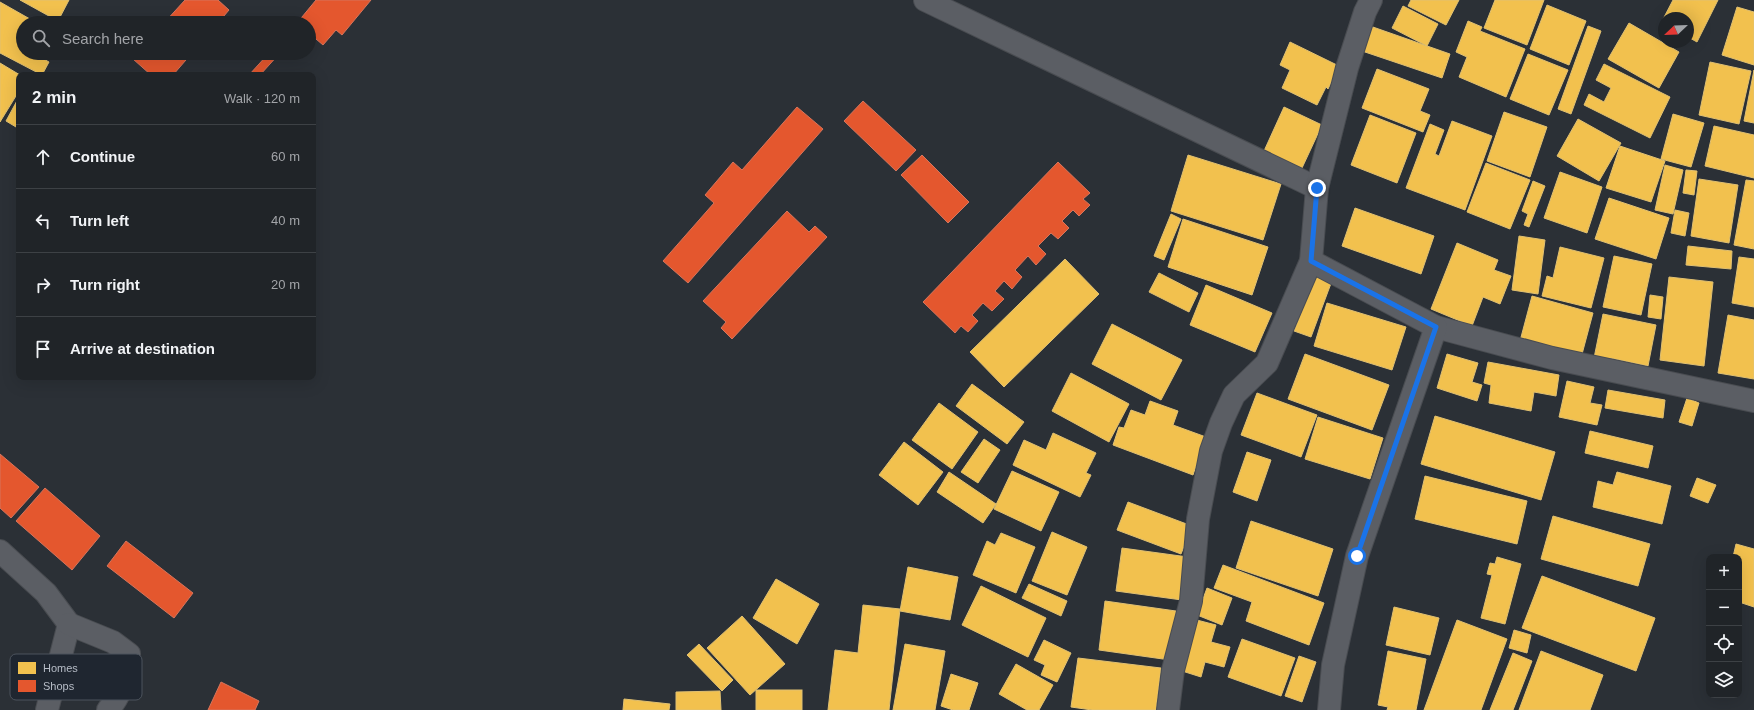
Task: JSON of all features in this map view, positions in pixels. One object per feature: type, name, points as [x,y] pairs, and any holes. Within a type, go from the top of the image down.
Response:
[{"type":"street","points":[[925,0],[1317,188]]},
{"type":"street","points":[[1168,710],[1173,670],[1191,601],[1198,519],[1211,451],[1221,423],[1234,395],[1267,363],[1311,261],[1317,188],[1346,68],[1365,12],[1371,0]]},
{"type":"street","points":[[1311,261],[1436,327],[1552,358],[1754,401]]},
{"type":"street","points":[[1329,710],[1333,666],[1357,556],[1436,327]]},
{"type":"street","points":[[0,551],[46,593],[69,624],[113,642],[129,654]]},
{"type":"street","points":[[61,654],[69,624]]},
{"type":"street","points":[[46,710],[49,700]]},
{"type":"street","points":[[108,710],[116,700]]},
{"type":"building: Homes","points":[[20,0],[69,0],[61,16],[49,16]]},
{"type":"building: Homes","points":[[1411,0],[1459,0],[1446,25],[1408,6]]},
{"type":"building: Homes","points":[[1495,0],[1544,0],[1527,45],[1484,28]]},
{"type":"building: Homes","points":[[1673,0],[1718,0],[1697,42],[1694,40],[1694,12],[1667,12]]},
{"type":"building: Homes","points":[[0,2],[25,16],[16,16],[16,60],[45,60],[49,62],[44,72],[36,72],[0,53]]},
{"type":"building: Homes","points":[[1547,5],[1586,21],[1569,65],[1530,49]]},
{"type":"building: Homes","points":[[1403,6],[1438,24],[1427,46],[1392,28]]},
{"type":"building: Homes","points":[[1737,7],[1754,12],[1754,65],[1722,55]]},
{"type":"building: Homes","points":[[1468,21],[1482,27],[1480,31],[1525,49],[1506,97],[1459,77],[1467,57],[1456,52]]},
{"type":"building: Homes","points":[[1629,23],[1658,40],[1658,48],[1672,48],[1679,52],[1659,88],[1608,59]]},
{"type":"building: Homes","points":[[1370,26],[1450,54],[1442,78],[1362,51]]},
{"type":"building: Homes","points":[[1588,26],[1601,31],[1571,114],[1558,109]]},
{"type":"building: Homes","points":[[1290,42],[1339,66],[1328,89],[1326,87],[1317,105],[1282,88],[1290,70],[1280,65]]},
{"type":"building: Homes","points":[[1528,54],[1568,70],[1549,115],[1510,99]]},
{"type":"building: Homes","points":[[1710,62],[1751,71],[1739,124],[1699,115]]},
{"type":"building: Homes","points":[[0,63],[16,73],[16,96],[0,122]]},
{"type":"building: Homes","points":[[1604,64],[1670,97],[1650,138],[1584,105],[1589,94],[1604,102],[1611,88],[1596,80]]},
{"type":"building: Homes","points":[[1377,69],[1429,89],[1420,111],[1430,115],[1423,132],[1362,108]]},
{"type":"building: Homes","points":[[1754,70],[1754,123],[1744,121]]},
{"type":"building: Homes","points":[[16,103],[16,127],[6,121]]},
{"type":"building: Homes","points":[[1284,107],[1322,125],[1302,168],[1264,151]]},
{"type":"building: Homes","points":[[1504,112],[1547,127],[1530,177],[1487,161]]},
{"type":"building: Homes","points":[[1673,114],[1704,123],[1691,167],[1661,159]]},
{"type":"building: Homes","points":[[1370,115],[1416,133],[1397,183],[1351,165]]},
{"type":"building: Homes","points":[[1578,119],[1621,143],[1599,181],[1557,156]]},
{"type":"building: Homes","points":[[1452,121],[1492,136],[1465,210],[1406,188],[1430,124],[1444,130],[1435,154],[1439,156]]},
{"type":"building: Homes","points":[[1714,126],[1754,135],[1754,178],[1705,166]]},
{"type":"building: Homes","points":[[1620,146],[1665,161],[1651,202],[1606,188]]},
{"type":"building: Homes","points":[[1188,155],[1281,184],[1263,240],[1171,211]]},
{"type":"building: Homes","points":[[1486,163],[1530,180],[1510,229],[1467,212]]},
{"type":"building: Homes","points":[[1665,165],[1683,170],[1673,214],[1655,210]]},
{"type":"building: Homes","points":[[1686,170],[1697,171],[1694,195],[1683,193]]},
{"type":"building: Homes","points":[[1560,172],[1602,187],[1587,233],[1544,218]]},
{"type":"building: Homes","points":[[1699,179],[1738,185],[1729,243],[1691,236]]},
{"type":"building: Homes","points":[[1746,180],[1754,181],[1754,249],[1734,245]]},
{"type":"building: Homes","points":[[1533,181],[1545,186],[1529,227],[1524,225],[1528,214],[1522,211]]},
{"type":"building: Homes","points":[[1609,198],[1669,218],[1656,259],[1595,239]]},
{"type":"building: Homes","points":[[1355,208],[1434,236],[1421,274],[1342,246]]},
{"type":"building: Homes","points":[[1675,210],[1689,213],[1685,236],[1671,233]]},
{"type":"building: Homes","points":[[1171,214],[1181,219],[1164,260],[1154,256]]},
{"type":"building: Homes","points":[[1183,219],[1268,247],[1252,295],[1168,267]]},
{"type":"building: Homes","points":[[1519,236],[1545,240],[1538,294],[1512,290]]},
{"type":"building: Homes","points":[[1457,243],[1498,260],[1494,270],[1511,276],[1500,304],[1483,297],[1472,326],[1431,309]]},
{"type":"building: Homes","points":[[1688,246],[1732,251],[1731,269],[1686,265]]},
{"type":"building: Homes","points":[[1560,247],[1604,258],[1591,308],[1542,296],[1547,276],[1553,278]]},
{"type":"building: Homes","points":[[1614,256],[1652,264],[1641,315],[1603,307]]},
{"type":"building: Homes","points":[[1739,257],[1754,259],[1754,307],[1732,303]]},
{"type":"building: Homes","points":[[1065,259],[1099,294],[1004,387],[970,352]]},
{"type":"building: Homes","points":[[1317,272],[1333,278],[1311,337],[1294,331]]},
{"type":"building: Homes","points":[[1159,273],[1198,293],[1189,312],[1149,292]]},
{"type":"building: Homes","points":[[1669,277],[1713,282],[1704,366],[1660,360]]},
{"type":"building: Homes","points":[[1206,285],[1272,313],[1255,352],[1190,325]]},
{"type":"building: Homes","points":[[1650,295],[1663,297],[1661,319],[1648,317]]},
{"type":"building: Homes","points":[[1532,296],[1593,313],[1581,358],[1520,341]]},
{"type":"building: Homes","points":[[1327,303],[1406,327],[1392,370],[1314,346]]},
{"type":"building: Homes","points":[[1603,314],[1656,325],[1648,366],[1610,358],[1609,366],[1593,363]]},
{"type":"building: Homes","points":[[1728,315],[1754,320],[1754,379],[1718,373]]},
{"type":"building: Homes","points":[[1112,324],[1182,360],[1161,400],[1092,364]]},
{"type":"building: Homes","points":[[1305,354],[1389,385],[1372,430],[1288,399]]},
{"type":"building: Homes","points":[[1447,354],[1478,363],[1472,382],[1482,385],[1477,401],[1437,388]]},
{"type":"building: Homes","points":[[1488,362],[1559,375],[1556,396],[1534,392],[1531,411],[1489,403],[1491,385],[1484,383]]},
{"type":"building: Homes","points":[[1071,373],[1129,404],[1109,442],[1052,411]]},
{"type":"building: Homes","points":[[1567,381],[1594,387],[1590,403],[1602,405],[1597,425],[1559,417]]},
{"type":"building: Homes","points":[[972,384],[1024,422],[1007,444],[956,406]]},
{"type":"building: Homes","points":[[1608,390],[1665,400],[1663,418],[1605,408]]},
{"type":"building: Homes","points":[[1257,393],[1317,415],[1301,457],[1241,435]]},
{"type":"building: Homes","points":[[1687,398],[1699,403],[1692,426],[1679,422]]},
{"type":"building: Homes","points":[[1150,401],[1178,411],[1173,425],[1206,437],[1193,475],[1113,445],[1119,427],[1124,428],[1131,410],[1145,415]]},
{"type":"building: Homes","points":[[939,403],[978,432],[952,469],[912,440]]},
{"type":"building: Homes","points":[[1435,416],[1555,452],[1541,500],[1421,464]]},
{"type":"building: Homes","points":[[1318,417],[1383,438],[1370,479],[1305,459]]},
{"type":"building: Homes","points":[[1590,431],[1653,446],[1648,468],[1585,453]]},
{"type":"building: Homes","points":[[1053,433],[1096,453],[1086,473],[1091,475],[1080,497],[1013,465],[1024,440],[1046,450]]},
{"type":"building: Homes","points":[[984,439],[1000,450],[978,483],[961,472]]},
{"type":"building: Homes","points":[[904,442],[943,472],[918,505],[879,475]]},
{"type":"building: Homes","points":[[1247,452],[1271,460],[1257,501],[1233,492]]},
{"type":"building: Homes","points":[[1012,471],[1059,492],[1041,531],[994,509]]},
{"type":"building: Homes","points":[[949,472],[996,504],[983,523],[937,492]]},
{"type":"building: Homes","points":[[1617,472],[1671,486],[1662,524],[1593,507],[1598,481],[1613,485]]},
{"type":"building: Homes","points":[[1425,476],[1527,501],[1517,544],[1415,519]]},
{"type":"building: Homes","points":[[1697,478],[1716,485],[1708,503],[1690,496]]},
{"type":"building: Homes","points":[[1128,502],[1192,526],[1181,554],[1117,530]]},
{"type":"building: Homes","points":[[1553,516],[1650,544],[1638,586],[1541,559]]},
{"type":"building: Homes","points":[[1251,521],[1333,549],[1318,596],[1236,568]]},
{"type":"building: Homes","points":[[1052,532],[1087,547],[1067,595],[1032,581]]},
{"type":"building: Homes","points":[[1001,533],[1035,547],[1016,593],[973,575],[987,541],[995,545]]},
{"type":"building: Homes","points":[[1736,544],[1754,549],[1754,607],[1742,603],[1742,554],[1734,554]]},
{"type":"building: Homes","points":[[1122,548],[1188,557],[1182,600],[1116,591]]},
{"type":"building: Homes","points":[[1497,557],[1521,564],[1505,624],[1481,618],[1492,575],[1487,574],[1490,563],[1495,564]]},
{"type":"building: Homes","points":[[1223,565],[1324,603],[1309,645],[1246,621],[1252,602],[1214,588]]},
{"type":"building: Homes","points":[[908,567],[958,577],[950,620],[900,611]]},
{"type":"building: Homes","points":[[1542,576],[1655,618],[1636,671],[1522,628]]},
{"type":"building: Homes","points":[[776,579],[819,604],[797,644],[753,618]]},
{"type":"building: Homes","points":[[1029,584],[1067,601],[1061,616],[1022,598]]},
{"type":"building: Homes","points":[[981,586],[1046,618],[1028,657],[962,625]]},
{"type":"building: Homes","points":[[1207,588],[1232,598],[1222,625],[1197,615]]},
{"type":"building: Homes","points":[[1105,601],[1176,611],[1170,660],[1099,650]]},
{"type":"building: Homes","points":[[863,605],[900,609],[889,710],[828,710],[835,650],[858,653]]},
{"type":"building: Homes","points":[[1394,607],[1439,618],[1430,655],[1386,645]]},
{"type":"building: Homes","points":[[742,616],[785,664],[750,695],[707,648]]},
{"type":"building: Homes","points":[[1193,619],[1216,625],[1211,642],[1230,647],[1224,667],[1205,662],[1201,677],[1179,670]]},
{"type":"building: Homes","points":[[1457,620],[1507,639],[1481,710],[1424,710]]},
{"type":"building: Homes","points":[[1514,630],[1531,635],[1527,653],[1509,648]]},
{"type":"building: Homes","points":[[1242,639],[1295,658],[1281,696],[1228,677]]},
{"type":"building: Homes","points":[[1044,640],[1071,653],[1057,682],[1041,675],[1045,665],[1034,660]]},
{"type":"building: Homes","points":[[699,644],[733,680],[722,691],[687,655]]},
{"type":"building: Homes","points":[[905,644],[945,651],[935,710],[893,710]]},
{"type":"building: Homes","points":[[1388,651],[1426,659],[1416,710],[1387,710],[1388,707],[1378,705]]},
{"type":"building: Homes","points":[[1541,651],[1603,675],[1590,710],[1519,710]]},
{"type":"building: Homes","points":[[1513,653],[1532,661],[1513,710],[1490,710]]},
{"type":"building: Homes","points":[[1299,656],[1316,662],[1302,702],[1285,696]]},
{"type":"building: Homes","points":[[1078,658],[1161,668],[1156,710],[1092,710],[1071,707]]},
{"type":"building: Homes","points":[[1016,664],[1053,685],[1039,710],[1027,710],[999,694]]},
{"type":"building: Homes","points":[[951,674],[978,683],[969,710],[953,710],[941,706]]},
{"type":"building: Homes","points":[[756,690],[802,690],[802,710],[756,710]]},
{"type":"building: Homes","points":[[720,691],[721,710],[676,710],[676,692]]},
{"type":"building: Homes","points":[[624,699],[670,704],[669,710],[623,710]]},
{"type":"building: Shops","points":[[185,0],[218,0],[229,10],[224,16],[170,16]]},
{"type":"building: Shops","points":[[316,0],[371,0],[342,35],[336,30],[323,45],[316,39],[316,16],[303,16]]},
{"type":"building: Shops","points":[[134,60],[186,60],[176,72],[148,72]]},
{"type":"building: Shops","points":[[263,60],[274,60],[263,72],[252,72]]},
{"type":"building: Shops","points":[[863,101],[916,150],[896,171],[844,121]]},
{"type":"building: Shops","points":[[797,107],[823,129],[688,283],[663,261],[714,203],[705,195],[733,162],[742,170]]},
{"type":"building: Shops","points":[[922,155],[969,202],[948,223],[901,175]]},
{"type":"building: Shops","points":[[1058,162],[1090,193],[1083,199],[1090,205],[1079,216],[1073,210],[1062,221],[1069,228],[1058,239],[1051,233],[1038,246],[1046,254],[1036,265],[1028,256],[1015,270],[1022,277],[1012,289],[1004,281],[995,291],[1004,299],[992,311],[983,303],[972,315],[978,321],[968,332],[961,326],[955,333],[923,302]]},
{"type":"building: Shops","points":[[787,211],[809,232],[815,226],[827,237],[732,339],[721,328],[726,322],[703,301]]},
{"type":"building: Shops","points":[[0,454],[39,487],[11,518],[0,508]]},
{"type":"building: Shops","points":[[45,488],[100,536],[72,570],[16,521]]},
{"type":"building: Shops","points":[[126,541],[193,593],[174,618],[107,566]]},
{"type":"building: Shops","points":[[221,682],[259,701],[255,710],[208,710]]},
{"type":"route","points":[[1317,188],[1311,261],[1436,327],[1384,474],[1357,556]]}]
